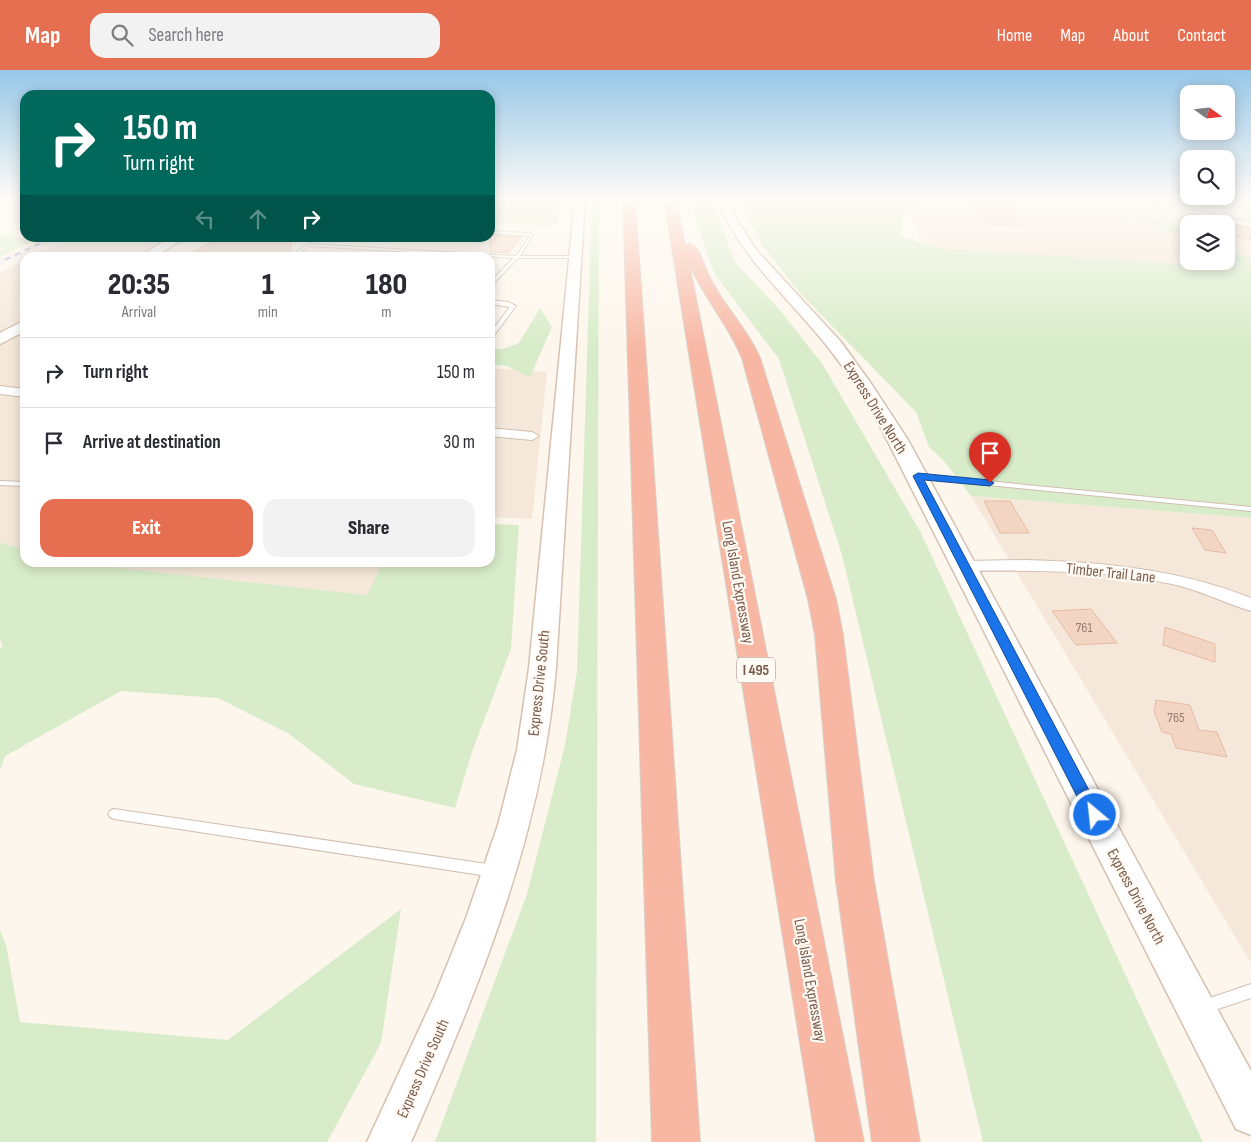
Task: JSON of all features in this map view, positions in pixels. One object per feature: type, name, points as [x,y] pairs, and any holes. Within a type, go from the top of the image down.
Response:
[{"type":"highway","points":[[632,249],[676,1142]]},
{"type":"highway","name":"Long Island Expressway","points":[[679,249],[840,1142]]},
{"type":"highway","points":[[690,249],[700,275],[746,345],[822,599],[834,674],[855,881],[896,1142]]},
{"type":"main road","name":"Express Drive South","points":[[389,1142],[456,990],[500,872],[527,775],[538,697],[577,249]]},
{"type":"main road","name":"Express Drive North","points":[[748,249],[801,305],[849,363],[873,398],[918,476],[966,566],[1251,1114]]},
{"type":"main road","points":[[0,339],[20,328]]},
{"type":"street","points":[[0,390],[20,392]]},
{"type":"street","points":[[495,432],[532,436]]},
{"type":"street","name":"Timber Trail Lane","points":[[966,566],[1076,567],[1149,573],[1202,586],[1251,605]]},
{"type":"lane","points":[[378,249],[430,252]]},
{"type":"lane","points":[[495,281],[523,249]]},
{"type":"lane","points":[[495,256],[576,257]]},
{"type":"lane","points":[[495,303],[513,306],[495,330]]},
{"type":"lane","points":[[918,476],[1251,509]]},
{"type":"lane","points":[[0,483],[20,484]]},
{"type":"lane","points":[[114,814],[500,872]]},
{"type":"lane","points":[[1196,1010],[1251,992]]},
{"type":"shaded area","points":[[49,249],[171,249],[165,252],[43,252]]},
{"type":"shaded area","points":[[926,249],[1180,249],[1180,266],[927,250]]},
{"type":"shaded area","points":[[1235,249],[1251,249],[1251,271],[1235,270]]},
{"type":"shaded area","points":[[20,262],[20,567],[418,567],[391,612],[72,575],[0,641],[0,272]]},
{"type":"shaded area","points":[[495,368],[547,372],[532,519],[495,517]]},
{"type":"shaded area","points":[[971,496],[1251,518],[1251,963]]},
{"type":"green space","points":[[2,249],[16,249],[0,257],[0,250]]},
{"type":"green space","points":[[590,249],[599,249],[596,1142],[435,1142],[527,894],[565,745],[577,671]]},
{"type":"green space","points":[[706,249],[730,249],[735,262],[780,310],[823,365],[921,533],[1203,1142],[983,1142],[842,555],[779,359],[714,273]]},
{"type":"green space","points":[[765,249],[952,249],[1180,263],[1180,270],[1235,270],[1235,252],[1251,260],[1251,518],[971,496],[943,460],[929,447],[916,412],[800,293]]},
{"type":"green space","points":[[540,308],[552,327],[530,377],[506,366],[495,365],[495,348],[503,349],[519,343]]},
{"type":"green space","points":[[495,524],[519,525],[511,649],[472,752],[455,808],[354,784],[289,734],[218,698],[121,691],[5,756],[0,770],[0,648],[3,647],[0,639],[0,543],[20,548],[20,567],[109,567],[367,595],[381,567],[495,567]]},
{"type":"green space","points":[[401,909],[381,1043],[327,1142],[0,1142],[0,930],[6,944],[20,1022],[228,1040]]},
{"type":"building","points":[[198,249],[291,249],[291,252],[193,252]]},
{"type":"building","points":[[490,249],[511,249],[508,253],[490,252]]},
{"type":"building","points":[[984,501],[1010,501],[1029,533],[1000,533]]},
{"type":"building","points":[[1192,528],[1212,530],[1226,553],[1205,550]]},
{"type":"building","points":[[1091,609],[1117,643],[1076,645],[1052,611]]},
{"type":"building","points":[[1165,627],[1215,644],[1215,662],[1163,645]]},
{"type":"building","points":[[1156,700],[1190,705],[1199,730],[1217,732],[1227,757],[1176,748],[1171,734],[1162,732],[1154,711]]},
{"type":"railway","points":[[22,252],[28,249]]},
{"type":"railway","points":[[0,262],[20,253]]},
{"type":"route","points":[[990,483],[918,476],[1095,815]]}]
